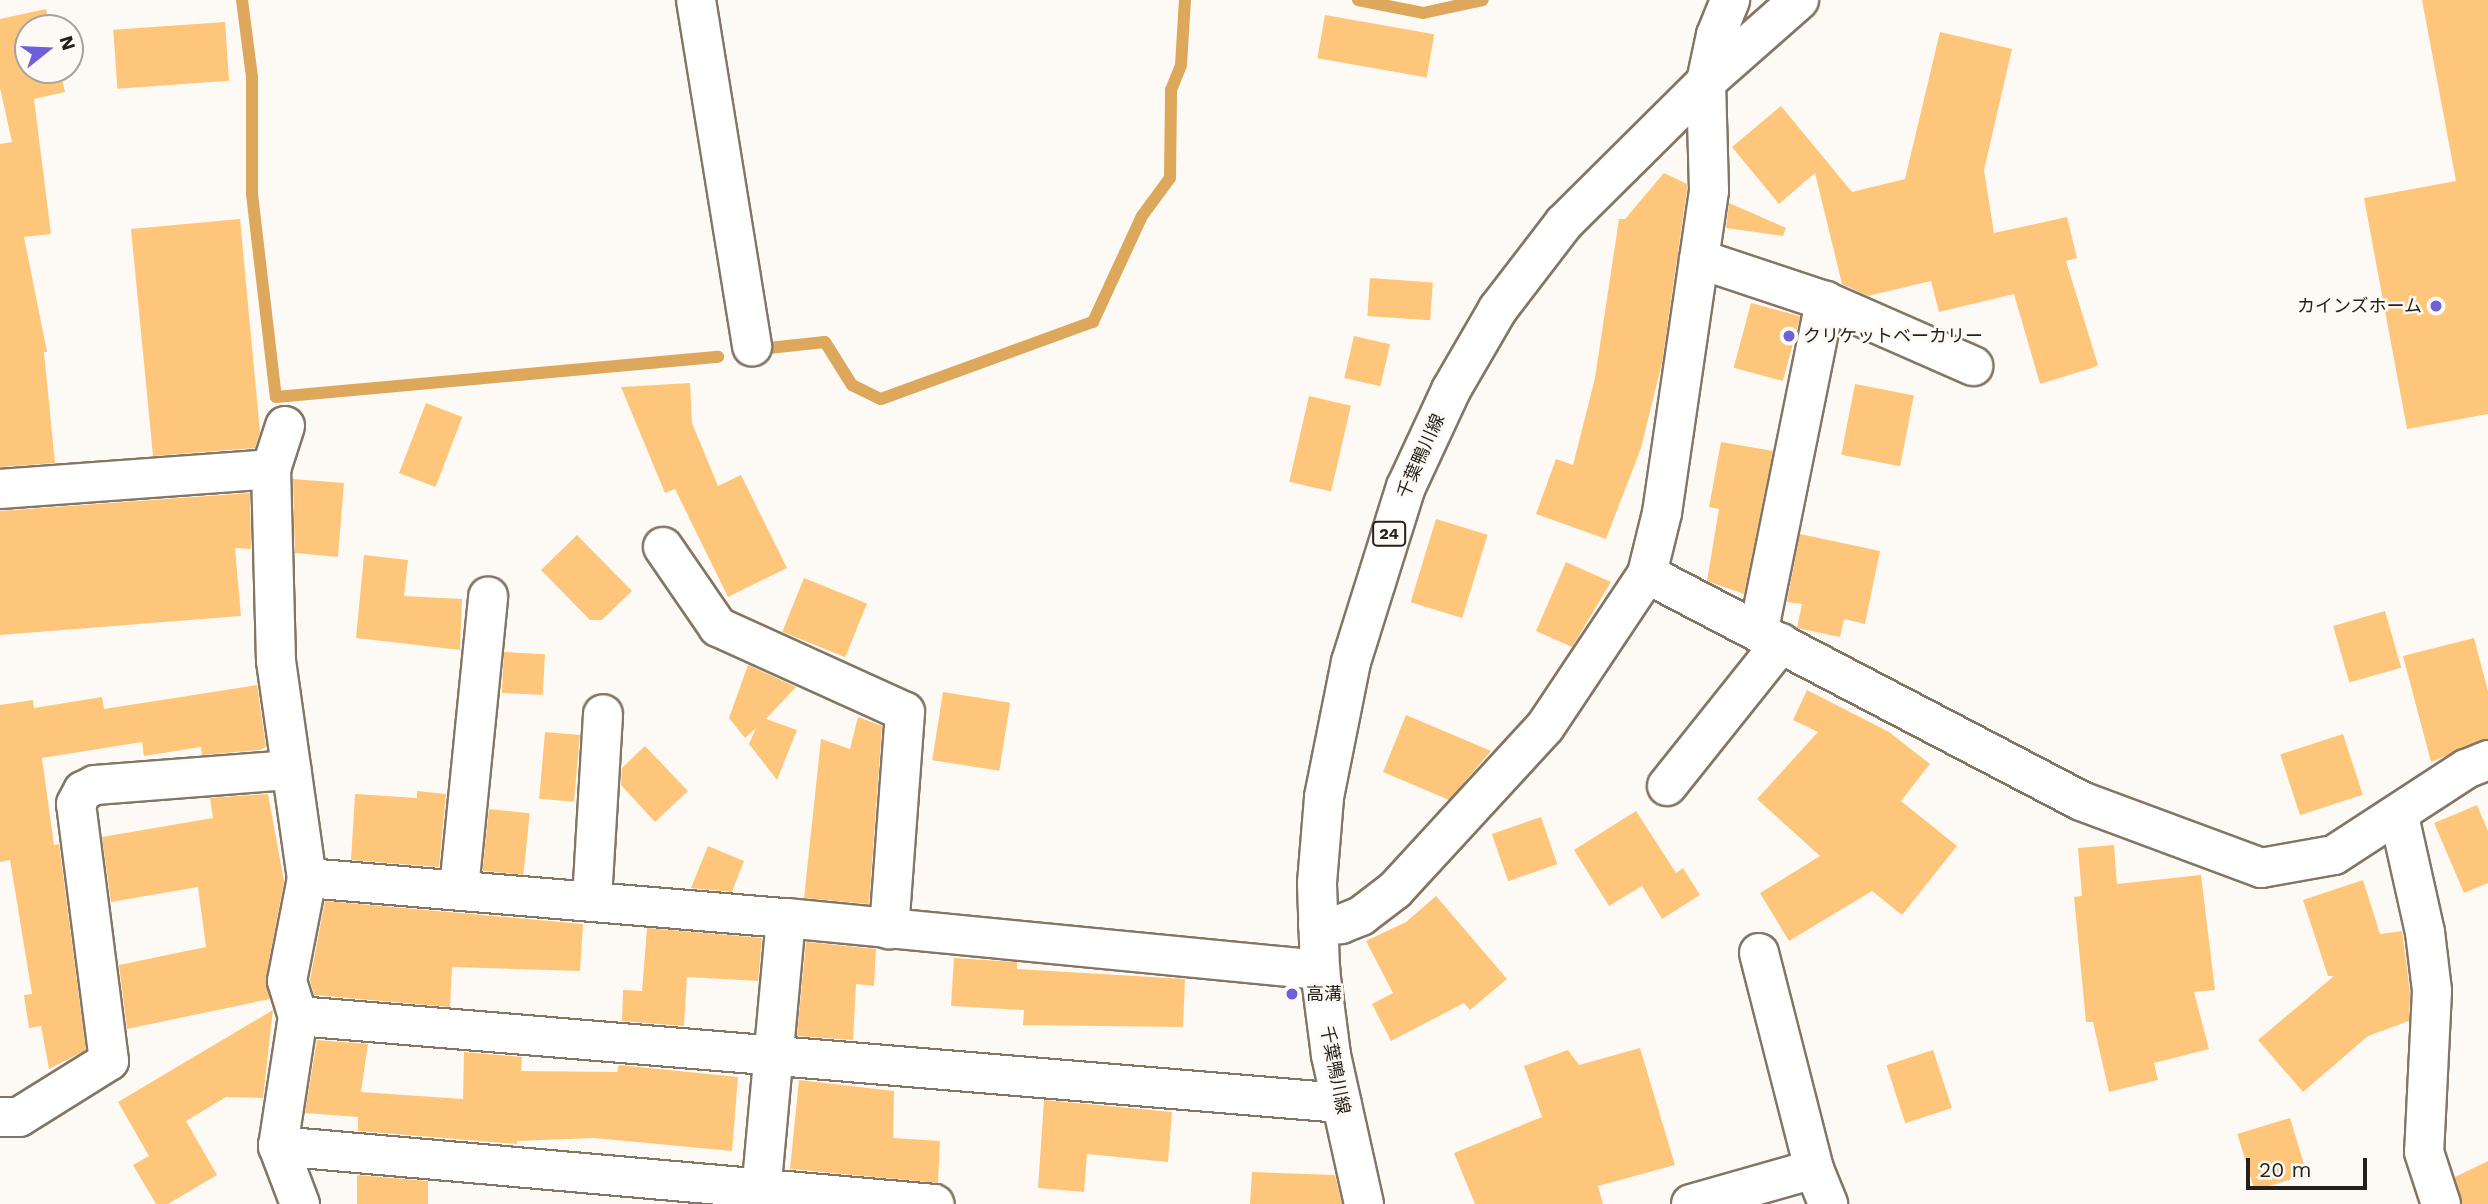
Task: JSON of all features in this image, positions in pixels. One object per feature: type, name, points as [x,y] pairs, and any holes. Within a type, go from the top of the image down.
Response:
[{"type":"street","points":[[696,0],[752,347]]},
{"type":"street","points":[[1318,925],[1341,924],[1362,916],[1395,890],[1545,727],[1647,574],[1662,513],[1709,190],[1706,82],[1716,35],[1730,0]]},
{"type":"street","name":"千葉鴨川線","points":[[1364,1204],[1341,1103],[1320,970],[1318,925],[1324,797],[1342,703],[1377,570],[1406,487],[1451,390],[1498,309],[1564,223],[1706,82],[1800,0]]},
{"type":"street","points":[[1699,259],[1825,301],[1973,366]]},
{"type":"street","points":[[1667,786],[1770,636],[1825,301]]},
{"type":"street","points":[[285,426],[271,469],[276,661],[307,878],[287,981],[298,1016],[278,1146],[300,1204]]},
{"type":"street","points":[[0,489],[271,469]]},
{"type":"street","points":[[663,547],[718,626],[905,712],[889,929]]},
{"type":"street","points":[[1647,574],[2081,801],[2261,869],[2334,855],[2399,816],[2466,769],[2488,760]]},
{"type":"street","points":[[458,889],[488,596]]},
{"type":"street","points":[[592,901],[603,714]]},
{"type":"street","points":[[0,1117],[19,1117],[110,1061],[76,804],[83,791],[95,785],[291,771]]},
{"type":"street","points":[[2399,816],[2425,932],[2432,991],[2424,1153],[2441,1204]]},
{"type":"street","points":[[307,878],[786,918],[1320,970]]},
{"type":"street","points":[[760,1197],[786,918]]},
{"type":"street","points":[[1759,953],[1814,1170],[1828,1204]]},
{"type":"street","points":[[298,1016],[565,1041],[775,1054],[1341,1103]]},
{"type":"street","points":[[278,1146],[760,1197],[934,1204]]},
{"type":"street","points":[[1691,1204],[1814,1170]]},
{"type":"building","name":"カインズホーム","points":[[2422,0],[2488,0],[2488,414],[2407,429],[2364,198],[2456,181]]},
{"type":"building","points":[[46,9],[47,14],[23,14]]},
{"type":"building","points":[[1325,15],[1434,34],[1427,78],[1317,58]]},
{"type":"building","points":[[14,16],[14,84],[63,84],[65,92],[34,99],[51,234],[24,237],[47,352],[44,352],[55,463],[0,467],[0,144],[12,142],[0,88],[0,19]]},
{"type":"building","points":[[225,22],[229,81],[117,89],[113,30]]},
{"type":"building","points":[[1940,32],[2012,49],[1984,170],[1994,233],[2067,217],[2077,258],[2066,261],[2098,365],[2092,368],[2040,384],[2014,294],[1939,312],[1931,281],[1868,296],[1842,284],[1815,173],[1779,204],[1732,147],[1781,106],[1852,192],[1905,179]]},
{"type":"building","points":[[1664,173],[1687,184],[1687,189],[1662,363],[1641,448],[1606,539],[1536,514],[1556,459],[1573,465],[1595,378],[1619,219],[1625,219]]},
{"type":"building","points":[[1729,203],[1786,228],[1783,236],[1726,228]]},
{"type":"building","points":[[240,219],[260,432],[255,448],[153,456],[131,229]]},
{"type":"building","points":[[1370,278],[1433,282],[1430,320],[1367,316]]},
{"type":"building","points":[[1751,303],[1800,316],[1783,381],[1734,368]]},
{"type":"building","points":[[1354,336],[1390,344],[1380,386],[1344,378]]},
{"type":"building","points":[[690,383],[692,423],[718,486],[741,475],[787,568],[728,597],[675,489],[665,493],[621,387]]},
{"type":"building","points":[[1855,384],[1914,395],[1900,466],[1841,455]]},
{"type":"building","points":[[1309,396],[1351,406],[1331,491],[1289,482]]},
{"type":"building","points":[[426,403],[462,417],[436,487],[399,473]]},
{"type":"building","points":[[1721,442],[1773,451],[1744,594],[1707,581],[1719,509],[1709,507]]},
{"type":"building","points":[[293,479],[344,483],[338,557],[295,553]]},
{"type":"building","points":[[250,493],[251,549],[235,548],[241,616],[0,635],[0,511]]},
{"type":"building","points":[[1436,519],[1488,535],[1462,618],[1411,602]]},
{"type":"building","points":[[1800,534],[1880,551],[1865,624],[1844,619],[1840,637],[1797,628],[1802,604],[1787,602]]},
{"type":"building","points":[[577,535],[632,591],[602,620],[590,620],[541,570]]},
{"type":"building","points":[[364,555],[408,560],[404,596],[462,599],[460,650],[356,638]]},
{"type":"building","points":[[1566,562],[1611,582],[1572,647],[1536,631]]},
{"type":"building","points":[[804,578],[867,603],[845,657],[782,632]]},
{"type":"building","points":[[2385,611],[2401,668],[2349,683],[2333,626]]},
{"type":"building","points":[[2474,638],[2488,691],[2488,739],[2431,762],[2403,656]]},
{"type":"building","points":[[504,652],[545,654],[543,695],[502,693]]},
{"type":"building","points":[[748,665],[796,687],[766,719],[797,730],[777,780],[749,744],[756,728],[745,738],[729,718]]},
{"type":"building","points":[[257,685],[266,747],[260,750],[202,755],[201,747],[144,756],[142,742],[42,758],[54,845],[59,844],[86,1050],[49,1069],[41,1026],[29,1028],[24,995],[32,994],[10,860],[0,862],[0,705],[33,700],[34,708],[102,697],[104,709]]},
{"type":"building","points":[[1807,690],[1889,732],[1930,764],[1901,801],[1957,846],[1902,915],[1872,891],[1789,941],[1760,893],[1820,856],[1757,799],[1818,732],[1793,720]]},
{"type":"building","points":[[943,692],[1010,703],[999,771],[932,760]]},
{"type":"building","points":[[1406,715],[1491,751],[1449,800],[1383,772]]},
{"type":"building","points":[[858,717],[882,726],[869,904],[804,898],[821,739],[850,749]]},
{"type":"building","points":[[545,732],[580,735],[574,802],[539,799]]},
{"type":"building","points":[[2343,734],[2363,795],[2300,815],[2280,754]]},
{"type":"building","points":[[645,746],[688,791],[655,822],[621,785],[622,768]]},
{"type":"building","points":[[417,791],[446,794],[439,867],[351,860],[355,794],[417,798]]},
{"type":"building","points":[[268,794],[284,881],[266,977],[270,999],[127,1029],[119,965],[206,947],[198,887],[111,902],[102,837],[213,818],[210,798]]},
{"type":"building","points":[[2477,805],[2488,831],[2488,883],[2464,893],[2434,823]]},
{"type":"building","points":[[489,809],[530,813],[523,875],[483,871]]},
{"type":"building","points":[[1636,811],[1676,873],[1683,868],[1700,895],[1662,919],[1642,886],[1609,906],[1574,850]]},
{"type":"building","points":[[1541,817],[1557,864],[1508,881],[1492,834]]},
{"type":"building","points":[[2114,845],[2117,884],[2201,875],[2215,990],[2194,992],[2209,1049],[2154,1063],[2158,1080],[2109,1092],[2093,1022],[2086,1022],[2074,897],[2082,896],[2078,848]]},
{"type":"building","points":[[708,846],[744,861],[732,892],[691,888]]},
{"type":"building","points":[[2363,880],[2380,934],[2402,931],[2410,992],[2409,1021],[2368,1036],[2303,1092],[2258,1040],[2334,976],[2328,976],[2303,900]]},
{"type":"building","points":[[1436,896],[1507,979],[1470,1010],[1464,1003],[1391,1041],[1372,1004],[1393,993],[1366,941],[1406,922]]},
{"type":"building","points":[[325,901],[583,924],[580,971],[452,967],[450,1007],[314,995],[310,980]]},
{"type":"building","points":[[647,928],[762,938],[758,981],[687,977],[684,1026],[622,1021],[623,990],[642,991]]},
{"type":"building","points":[[806,942],[876,949],[874,986],[856,984],[853,1040],[797,1036]]},
{"type":"building","points":[[954,958],[1017,962],[1017,969],[1185,979],[1183,1027],[1023,1025],[1024,1010],[951,1006]]},
{"type":"building","points":[[273,1010],[263,1098],[226,1097],[186,1121],[217,1175],[168,1204],[156,1204],[133,1165],[149,1156],[118,1102]]},
{"type":"building","points":[[317,1040],[368,1044],[361,1092],[463,1099],[464,1052],[522,1057],[521,1071],[617,1072],[619,1065],[738,1077],[732,1151],[594,1138],[517,1141],[517,1144],[358,1131],[358,1117],[305,1113]]},
{"type":"building","points":[[1640,1048],[1675,1165],[1598,1186],[1603,1204],[1475,1204],[1454,1153],[1542,1117],[1524,1066],[1568,1050],[1579,1065]]},
{"type":"building","points":[[1933,1050],[1952,1108],[1905,1123],[1886,1065]]},
{"type":"building","points":[[799,1080],[894,1091],[893,1138],[940,1141],[938,1183],[790,1169]]},
{"type":"building","points":[[1044,1100],[1172,1112],[1168,1162],[1087,1154],[1084,1192],[1038,1188]]},
{"type":"building","points":[[2290,1118],[2307,1174],[2255,1191],[2237,1134]]},
{"type":"building","points":[[2488,1161],[2488,1204],[2462,1204],[2455,1177]]},
{"type":"building","points":[[1252,1172],[1335,1175],[1342,1204],[1250,1204]]},
{"type":"building","points":[[357,1175],[428,1181],[428,1204],[357,1204]]},
{"type":"waterway","points":[[242,0],[252,77],[252,194],[276,397],[718,357]]},
{"type":"waterway","points":[[769,348],[825,342],[852,385],[881,399],[1093,322],[1142,216],[1170,178],[1171,90],[1181,65],[1185,0]]},
{"type":"waterway","points":[[1358,0],[1423,13],[1483,0]]},
{"type":"place","name":"カインズホーム","points":[[2436,306]]},
{"type":"place","name":"クリケットベーカリー","points":[[1789,336]]},
{"type":"place","name":"高溝","points":[[1292,994]]}]
